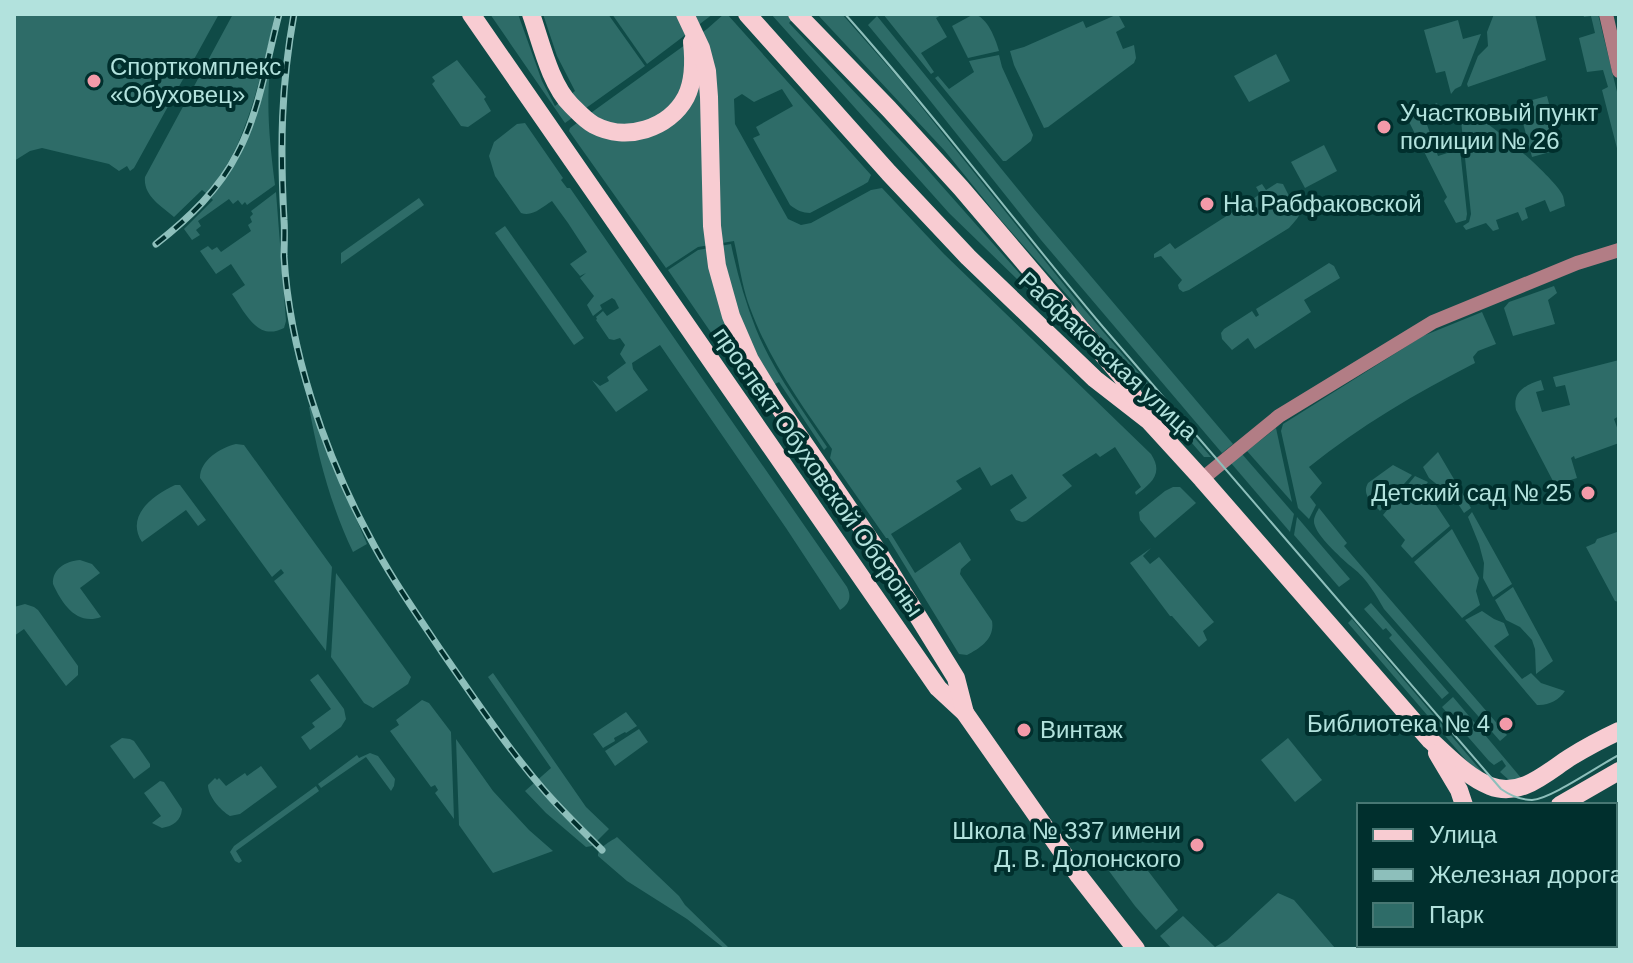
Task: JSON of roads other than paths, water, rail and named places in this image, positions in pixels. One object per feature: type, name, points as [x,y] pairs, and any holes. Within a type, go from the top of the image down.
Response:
[{"type":"main road","name":"проспект Обуховской Обороны","points":[[471,14],[938,688],[965,713],[1079,876],[1136,949]]},
{"type":"main road","points":[[531,14],[554,79],[567,102],[597,126],[623,133],[636,133],[666,120],[687,95],[694,59],[688,18]]},
{"type":"main road","name":"Рабфаковская улица","points":[[747,14],[968,257],[1095,379],[1149,421],[1430,740],[1463,769],[1491,787],[1518,788],[1619,731]]},
{"type":"main road","points":[[797,14],[971,200],[1122,377],[1149,421]]},
{"type":"main road","points":[[688,18],[707,71],[712,226],[717,266],[731,316],[750,360],[773,398],[875,547],[956,678],[965,713]]},
{"type":"main road","name":"Рабфаковская улица","points":[[1430,740],[1461,798]]},
{"type":"main road","points":[[1563,803],[1619,771]]},
{"type":"street","points":[[1606,14],[1619,71]]},
{"type":"street","points":[[1202,479],[1279,416],[1433,322],[1577,263],[1619,250]]},
{"type":"tram line","points":[[845,14],[1103,327],[1501,789],[1520,798],[1540,798],[1619,755]]},
{"type":"railway","points":[[156,244],[202,202],[222,179],[238,152],[257,102],[279,14]]},
{"type":"railway","points":[[294,14],[286,66],[283,117],[284,256],[293,327],[323,435],[368,534],[422,623],[516,756],[550,797],[602,850]]},
{"type":"place","name":"Спорткомплекс «Обуховец»","points":[[94,81]]},
{"type":"place","name":"Участковый пункт полиции № 26","points":[[1384,127]]},
{"type":"place","name":"На Рабфаковской","points":[[1207,204]]},
{"type":"place","name":"Детский сад № 25","points":[[1588,493]]},
{"type":"place","name":"Библиотека № 4","points":[[1506,724]]},
{"type":"place","name":"Винтаж","points":[[1024,730]]},
{"type":"place","name":"Школа № 337 имени Д. В. Долонского","points":[[1197,845]]}]
